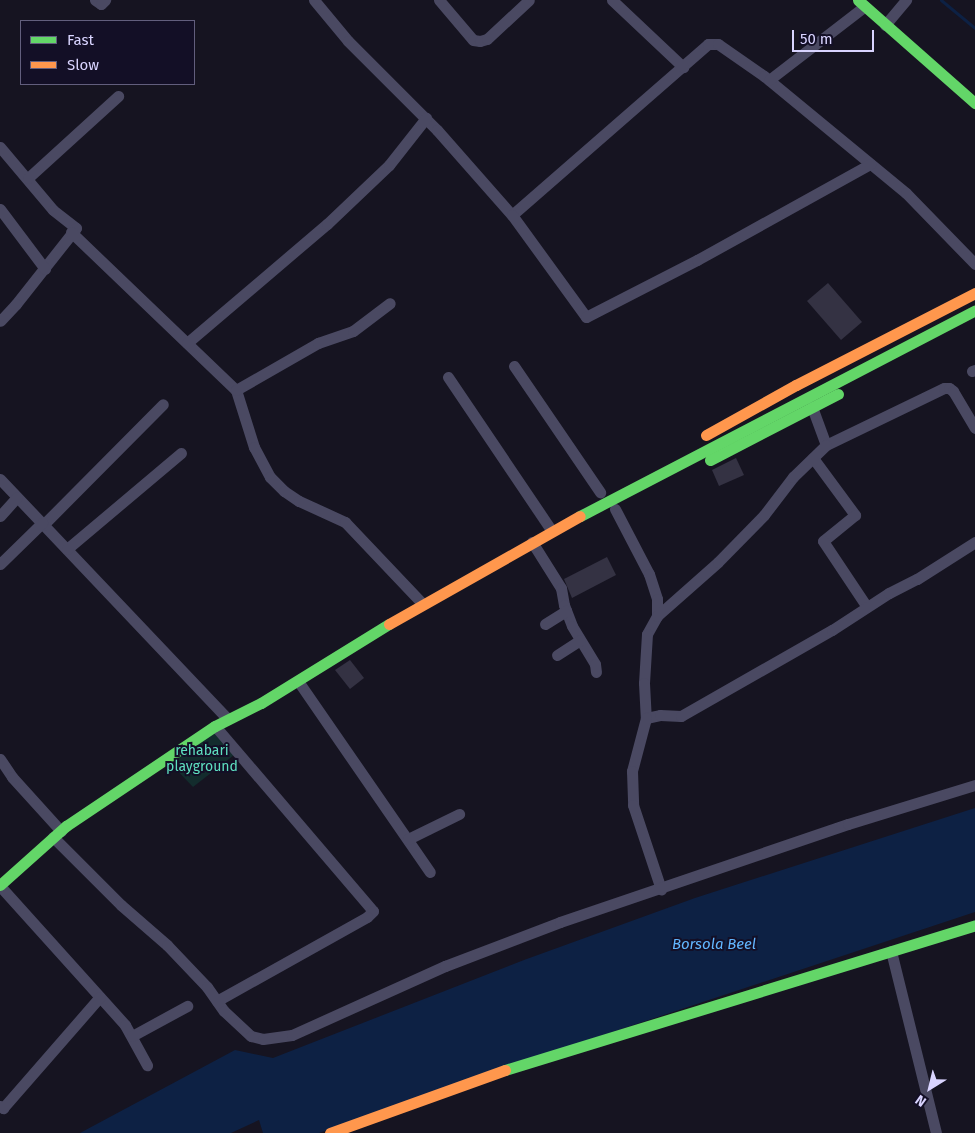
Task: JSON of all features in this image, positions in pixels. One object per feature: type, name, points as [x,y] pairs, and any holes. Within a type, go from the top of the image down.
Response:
[{"type":"main road","points":[[861,3],[974,102]]},
{"type":"main road","points":[[695,441],[975,293]]},
{"type":"main road","points":[[0,885],[57,834],[215,726],[261,704],[422,602],[594,508],[975,310]]},
{"type":"main road","points":[[566,523],[585,526],[967,328]]},
{"type":"main road","points":[[566,523],[571,512],[604,489]]},
{"type":"main road","points":[[330,1133],[496,1073],[975,924]]},
{"type":"street","points":[[95,0],[101,4],[105,0]]},
{"type":"street","points":[[314,0],[348,41],[426,118],[512,215],[586,318],[870,164]]},
{"type":"street","points":[[439,0],[473,40],[480,42],[487,39],[530,0]]},
{"type":"street","points":[[612,0],[683,67]]},
{"type":"street","points":[[886,25],[906,0]]},
{"type":"street","points":[[769,80],[861,3]]},
{"type":"street","points":[[512,215],[708,44],[718,44],[769,80],[906,193],[975,264]]},
{"type":"street","points":[[28,178],[118,96]]},
{"type":"street","points":[[187,343],[327,224],[389,165],[426,118]]},
{"type":"street","points":[[0,147],[53,210],[76,228],[71,232],[45,269],[0,321]]},
{"type":"street","points":[[0,209],[45,269]]},
{"type":"street","points":[[71,232],[236,390],[254,447],[270,477],[284,491],[299,501],[345,522],[422,602]]},
{"type":"street","points":[[236,390],[318,344],[353,331],[390,303]]},
{"type":"street","points":[[514,366],[604,489]]},
{"type":"street","points":[[448,378],[552,531]]},
{"type":"street","points":[[660,889],[633,805],[632,771],[646,718],[644,683],[647,634],[657,616],[718,562],[764,515],[794,477],[826,445],[944,388],[953,391],[975,428]]},
{"type":"street","points":[[0,564],[43,524],[163,404]]},
{"type":"street","points":[[812,408],[826,445]]},
{"type":"street","points":[[67,549],[181,453]]},
{"type":"street","points":[[813,458],[855,515],[823,541],[867,607]]},
{"type":"street","points":[[0,479],[228,719]]},
{"type":"street","points":[[0,516],[18,497]]},
{"type":"street","points":[[615,509],[649,574],[657,599],[657,616]]},
{"type":"street","points":[[532,542],[562,588],[566,610],[572,626],[595,664],[596,672]]},
{"type":"street","points":[[646,718],[660,715],[681,716],[832,630],[889,593],[917,579],[975,542]]},
{"type":"street","points":[[545,624],[566,610]]},
{"type":"street","points":[[557,655],[580,640]]},
{"type":"street","points":[[298,681],[430,872]]},
{"type":"street","points":[[215,726],[373,911],[217,1001]]},
{"type":"street","points":[[0,759],[57,834],[121,905],[167,945],[207,987],[224,1011],[251,1036],[263,1039],[292,1035],[445,966],[560,922],[848,824],[975,785]]},
{"type":"street","points":[[408,839],[459,814]]},
{"type":"street","points":[[0,885],[125,1025],[147,1065]]},
{"type":"street","points":[[891,951],[936,1133]]},
{"type":"street","points":[[0,1106],[3,1108],[100,997]]},
{"type":"street","points":[[132,1036],[188,1006]]},
{"type":"green space","name":"rehabari playground","points":[[213,731],[234,755],[193,787],[169,762]]},
{"type":"water","name":"Borsola Beel","points":[[975,808],[975,912],[567,1047],[319,1133],[263,1133],[259,1120],[231,1133],[80,1133],[235,1050],[273,1058],[524,960],[695,898]]},
{"type":"building","points":[[828,283],[862,322],[841,340],[807,301]]},
{"type":"building","points":[[736,458],[744,475],[719,486],[712,470]]},
{"type":"building","points":[[607,557],[616,575],[572,598],[564,579]]},
{"type":"building","points":[[350,660],[364,678],[350,689],[335,670]]},
{"type":"waterway","points":[[941,0],[975,28]]},
{"type":"traffic: fast","points":[[858,0],[975,103]]},
{"type":"traffic: fast","points":[[580,516],[975,310]]},
{"type":"traffic: fast","points":[[710,460],[838,394]]},
{"type":"traffic: fast","points":[[0,885],[66,826],[215,726],[261,703],[389,624]]},
{"type":"traffic: fast","points":[[505,1070],[975,925]]},
{"type":"traffic: slow","points":[[706,435],[796,385],[975,293]]},
{"type":"traffic: slow","points":[[389,624],[580,516]]},
{"type":"traffic: slow","points":[[330,1133],[505,1070]]}]
